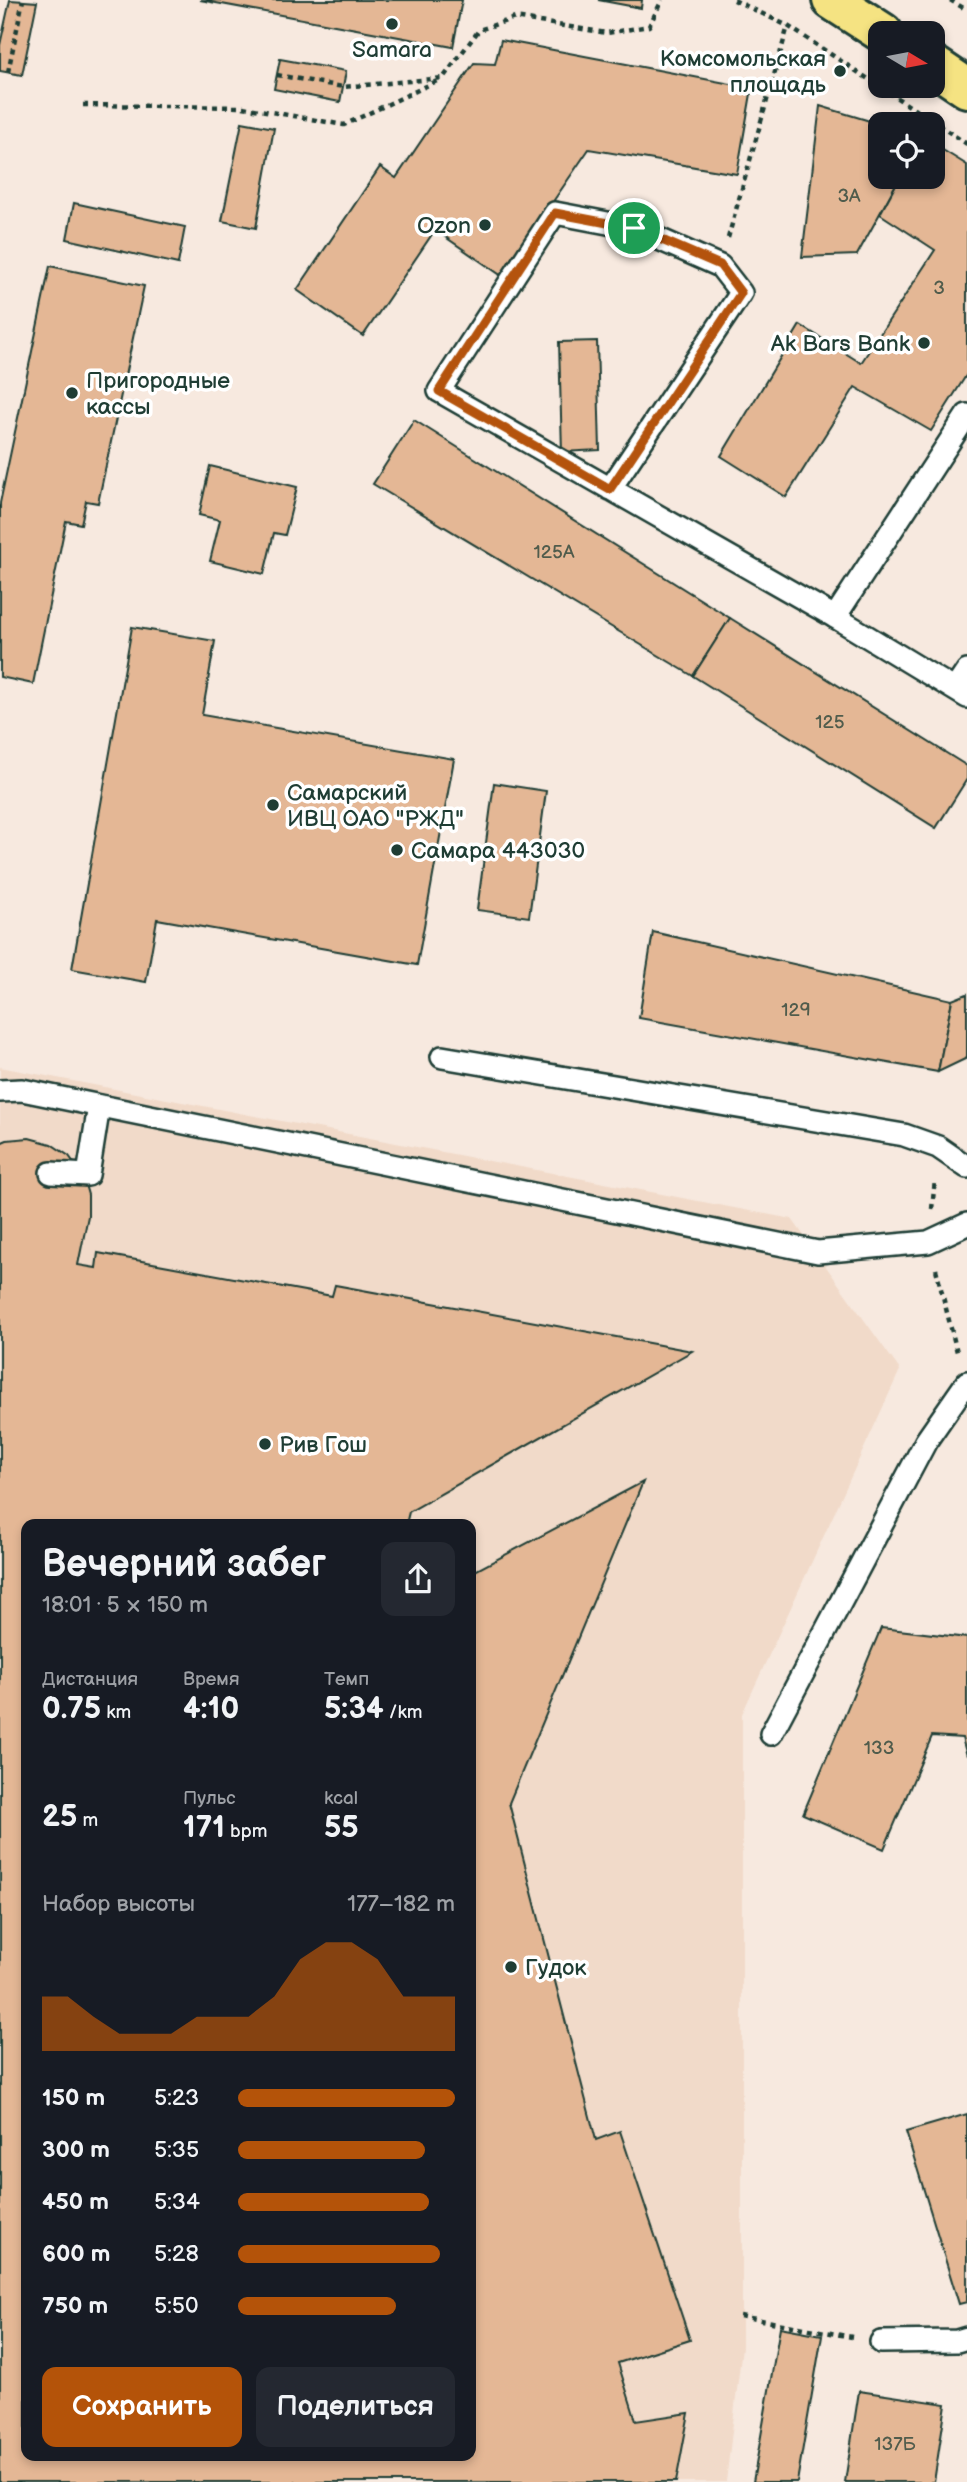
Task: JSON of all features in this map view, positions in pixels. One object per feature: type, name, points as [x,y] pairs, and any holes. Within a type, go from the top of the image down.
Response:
[{"type":"main road","points":[[832,0],[868,23]]},
{"type":"main road","points":[[945,73],[967,88]]},
{"type":"lane","points":[[610,489],[741,293],[720,265],[634,228],[555,213],[439,391],[610,489],[835,617],[961,693],[967,671]]},
{"type":"lane","points":[[835,617],[967,415]]},
{"type":"lane","points":[[442,1057],[904,1136],[938,1147],[967,1167]]},
{"type":"lane","points":[[0,1091],[22,1090],[818,1252],[928,1242],[967,1224]]},
{"type":"lane","points":[[51,1173],[88,1175],[99,1106]]},
{"type":"lane","points":[[771,1734],[926,1441],[967,1382]]},
{"type":"lane","points":[[881,2342],[957,2342],[967,2338]]},
{"type":"path","points":[[8,72],[23,0]]},
{"type":"path","points":[[83,104],[243,107],[344,125],[443,78],[479,30],[515,18],[607,33],[649,26],[662,0]]},
{"type":"path","points":[[734,0],[788,26],[967,144]]},
{"type":"path","points":[[950,0],[967,10]]},
{"type":"path","points":[[720,265],[788,26]]},
{"type":"path","points":[[277,75],[343,87],[443,78]]},
{"type":"path","points":[[740,2316],[881,2342]]},
{"type":"shaded area","points":[[0,1067],[792,1219],[900,1370],[742,1714],[742,2347],[726,2482],[0,2482]]},
{"type":"building","points":[[10,0],[37,2],[22,75],[0,71],[0,45]]},
{"type":"building","name":"Samara","points":[[200,0],[462,0],[453,47]]},
{"type":"building","points":[[598,0],[642,0],[641,8]]},
{"type":"building","points":[[501,40],[752,88],[737,174],[589,149],[502,276],[435,230],[363,336],[297,290],[380,167],[396,178],[474,63],[495,64]]},
{"type":"building","points":[[280,59],[346,71],[340,102],[274,89]]},
{"type":"building","points":[[820,106],[868,120],[868,189],[893,189],[857,255],[802,257]]},
{"type":"building","points":[[242,122],[274,128],[256,228],[222,221]]},
{"type":"building","points":[[945,151],[967,165],[967,374],[931,431],[855,387],[786,497],[721,456],[800,325],[861,363],[935,250],[880,214],[894,189],[945,189]]},
{"type":"building","points":[[74,203],[185,227],[178,264],[67,239]]},
{"type":"building","name":"Пригородные кассы","points":[[50,266],[144,286],[98,503],[86,501],[81,524],[66,521],[33,684],[0,677],[0,503]]},
{"type":"building","points":[[597,341],[600,450],[562,452],[559,342]]},
{"type":"building","points":[[414,420],[730,618],[693,676],[373,484]]},
{"type":"building","points":[[210,466],[297,487],[285,535],[274,533],[264,574],[210,561],[220,520],[199,515]]},
{"type":"building","points":[[730,618],[967,766],[967,779],[936,828],[693,676]]},
{"type":"building","name":"Самарский ИВЦ ОАО \"РЖД\"","points":[[132,627],[215,641],[202,715],[454,759],[417,965],[157,919],[146,982],[72,969]]},
{"type":"building","points":[[494,783],[546,791],[529,917],[477,910]]},
{"type":"building","points":[[653,932],[952,1000],[938,1072],[639,1018]]},
{"type":"building","points":[[967,994],[967,1058],[938,1072],[952,1000]]},
{"type":"building","name":"Гудок","points":[[29,1138],[51,1144],[69,1156],[82,1174],[88,1195],[88,1216],[78,1265],[96,1268],[98,1253],[332,1296],[335,1285],[692,1351],[409,1512],[407,1519],[21,1519],[21,2461],[476,2461],[476,1570],[643,1482],[509,1803],[596,2140],[620,2131],[690,2340],[618,2363],[636,2421],[689,2413],[676,2482],[0,2482],[0,1143]]},
{"type":"building","points":[[881,1628],[967,1638],[967,1756],[962,1738],[932,1736],[884,1849],[803,1814]]},
{"type":"building","points":[[967,2114],[967,2302],[959,2304],[906,2132]]},
{"type":"building","points":[[780,2327],[822,2335],[797,2482],[753,2482]]},
{"type":"building","points":[[859,2391],[946,2404],[934,2482],[845,2482]]},
{"type":"place","name":"Samara","points":[[392,24]]},
{"type":"place","name":"Комсомольская площадь","points":[[840,71]]},
{"type":"place","name":"Ozon","points":[[485,225]]},
{"type":"place","name":"Ak Bars Bank","points":[[924,343]]},
{"type":"place","name":"Пригородные кассы","points":[[72,393]]},
{"type":"place","name":"Самарский ИВЦ ОАО \"РЖД\"","points":[[273,805]]},
{"type":"place","name":"Самара 443030","points":[[397,850]]},
{"type":"place","name":"Рив Гош","points":[[265,1444]]},
{"type":"place","name":"Гудок","points":[[511,1967]]},
{"type":"route","points":[[555,213],[634,228],[720,265],[741,293],[610,489],[439,391],[555,213]]}]
